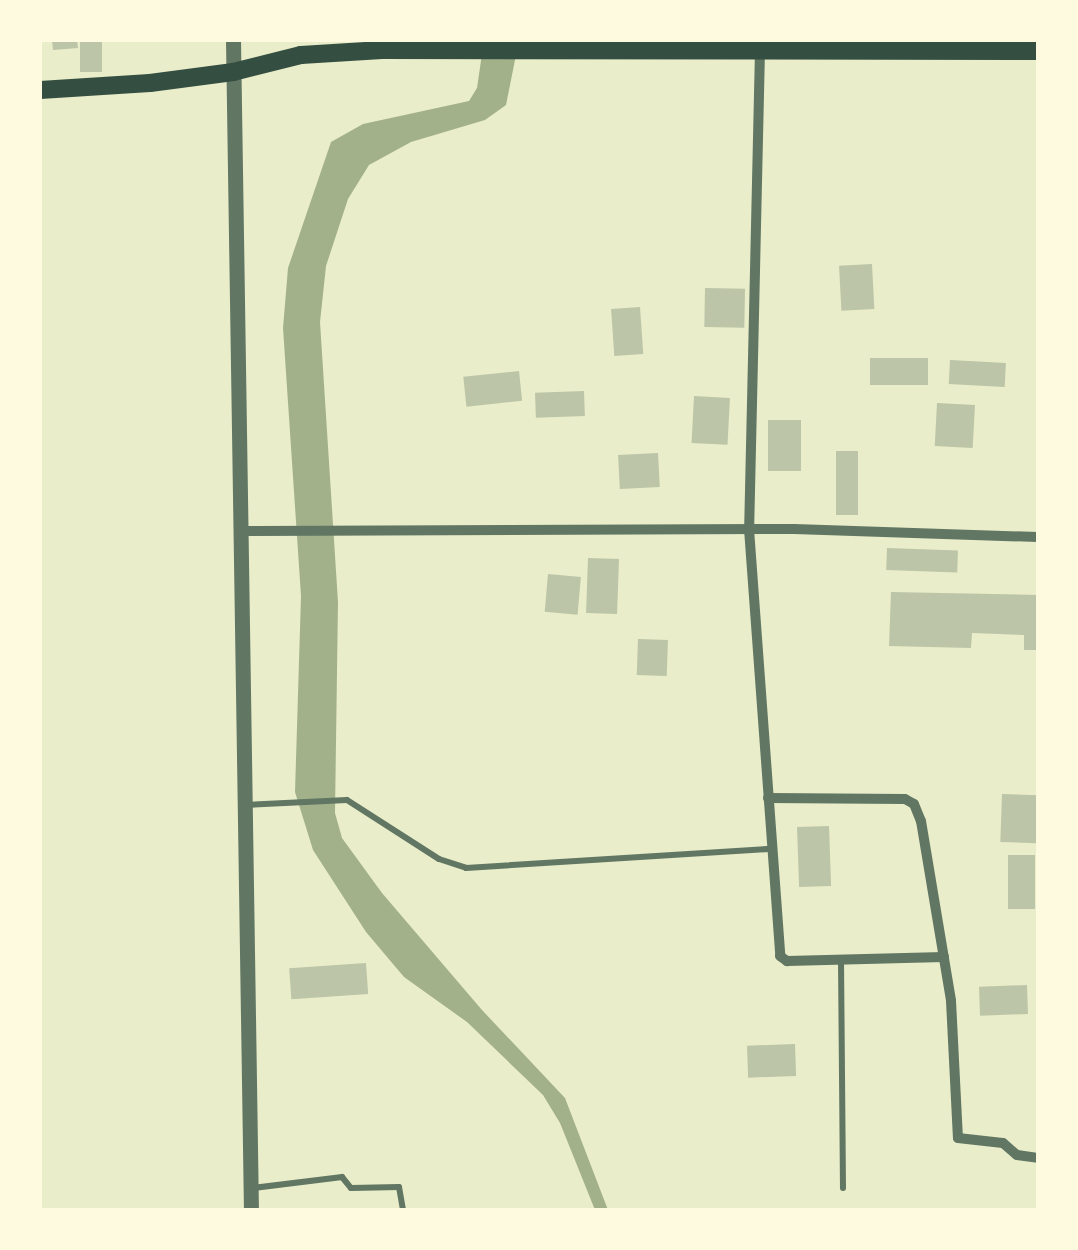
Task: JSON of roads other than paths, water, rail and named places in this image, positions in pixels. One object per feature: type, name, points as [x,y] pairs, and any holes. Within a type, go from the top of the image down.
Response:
[{"type":"main road","points":[[40,90],[233,72],[301,55],[696,44],[760,49],[1038,51]]},
{"type":"street","points":[[233,40],[251,1210]]},
{"type":"street","points":[[760,49],[749,529],[782,959],[944,956]]},
{"type":"street","points":[[240,530],[749,529],[1038,537]]},
{"type":"street","points":[[768,798],[905,800],[914,804],[921,821],[944,956],[954,1032],[958,1138],[1003,1143],[1017,1155],[1038,1158]]},
{"type":"lane","points":[[244,806],[342,800],[364,806],[439,859],[461,868],[772,849]]},
{"type":"lane","points":[[840,960],[843,1188]]},
{"type":"lane","points":[[250,1188],[342,1177],[351,1188],[399,1187],[403,1210]]}]
